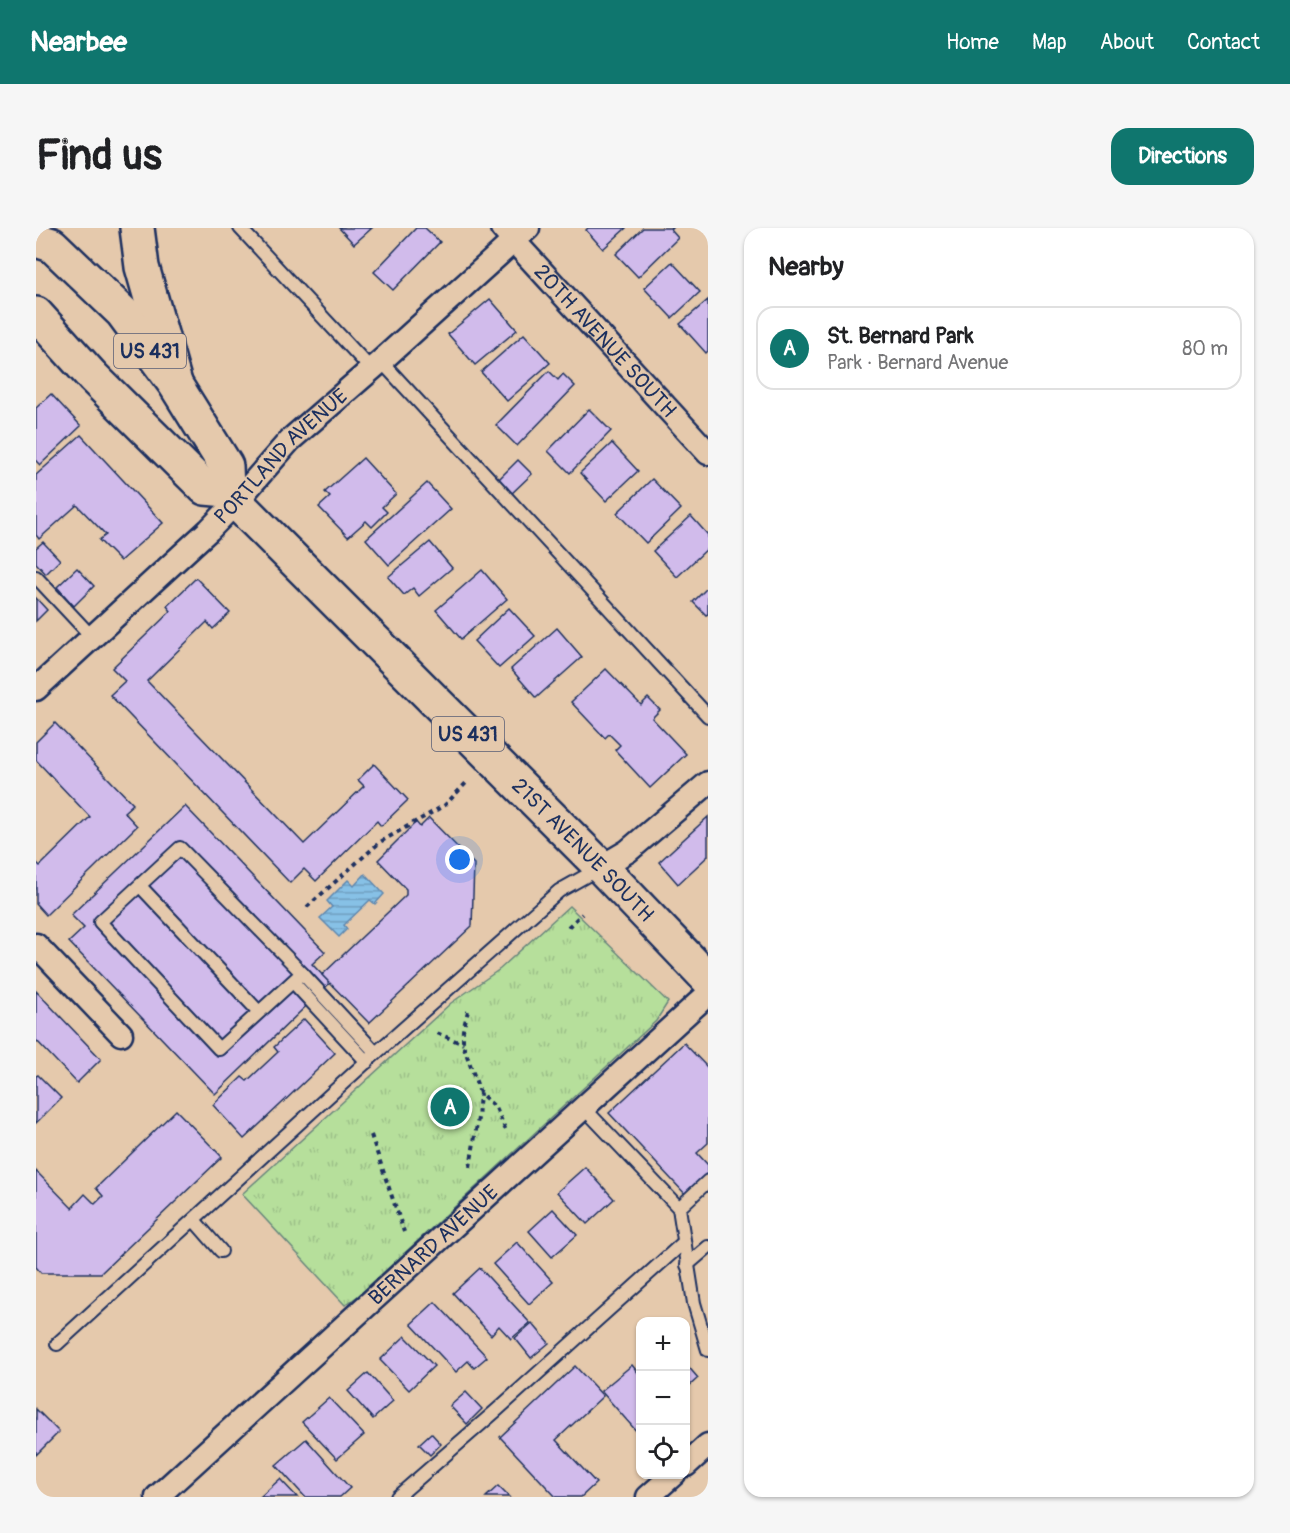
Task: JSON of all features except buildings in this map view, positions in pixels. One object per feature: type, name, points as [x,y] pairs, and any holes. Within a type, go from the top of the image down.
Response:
[{"type":"main road","points":[[137,228],[142,267],[175,384]]},
{"type":"main road","name":"US 431","points":[[36,240],[52,245],[122,312],[175,384],[226,466],[232,496],[204,488],[93,377],[36,314]]},
{"type":"main road","name":"21ST AVENUE SOUTH","points":[[232,496],[601,867],[708,979]]},
{"type":"street","name":"PORTLAND AVENUE","points":[[36,689],[209,530],[232,496],[290,440],[376,365],[515,232]]},
{"type":"street","name":"20TH AVENUE SOUTH","points":[[515,232],[708,453]]},
{"type":"street","points":[[601,867],[628,851],[708,783]]},
{"type":"street","points":[[36,945],[121,1034]]},
{"type":"street","name":"BERNARD AVENUE","points":[[157,1497],[708,993]]},
{"type":"street","points":[[690,1461],[708,1445]]},
{"type":"street","points":[[648,1497],[668,1479]]},
{"type":"lane","points":[[240,228],[376,365],[708,716]]},
{"type":"lane","points":[[36,577],[92,637]]},
{"type":"lane","points":[[297,978],[219,1049],[100,922],[180,848],[297,978],[367,1062]]},
{"type":"lane","points":[[57,1344],[376,1053],[559,891],[601,867]]},
{"type":"lane","points":[[140,886],[259,1012]]},
{"type":"lane","points":[[297,978],[376,1053]]},
{"type":"lane","points":[[584,1107],[679,1208],[694,1303],[708,1350]]},
{"type":"lane","points":[[679,1208],[708,1181]]},
{"type":"lane","points":[[194,1220],[221,1251]]},
{"type":"lane","points":[[397,1497],[684,1242]]},
{"type":"lane","points":[[687,1265],[708,1247]]},
{"type":"path","points":[[307,907],[380,842],[445,805],[467,782]]},
{"type":"path","points":[[568,927],[582,914]]},
{"type":"path","points":[[468,1011],[463,1030],[463,1044],[480,1093],[470,1167]]},
{"type":"path","points":[[437,1033],[463,1044]]},
{"type":"path","points":[[480,1093],[496,1108],[507,1133]]},
{"type":"path","points":[[371,1135],[404,1232]]},
{"type":"green space","points":[[569,906],[668,1002],[656,1021],[358,1296],[345,1305],[242,1194],[451,1003],[500,969]]},
{"type":"water","points":[[365,874],[384,894],[375,904],[370,900],[344,925],[347,929],[339,937],[320,918],[332,907],[327,901],[348,880],[354,886]]},
{"type":"place","name":"St. Bernard Park","points":[[450,1107]]}]
